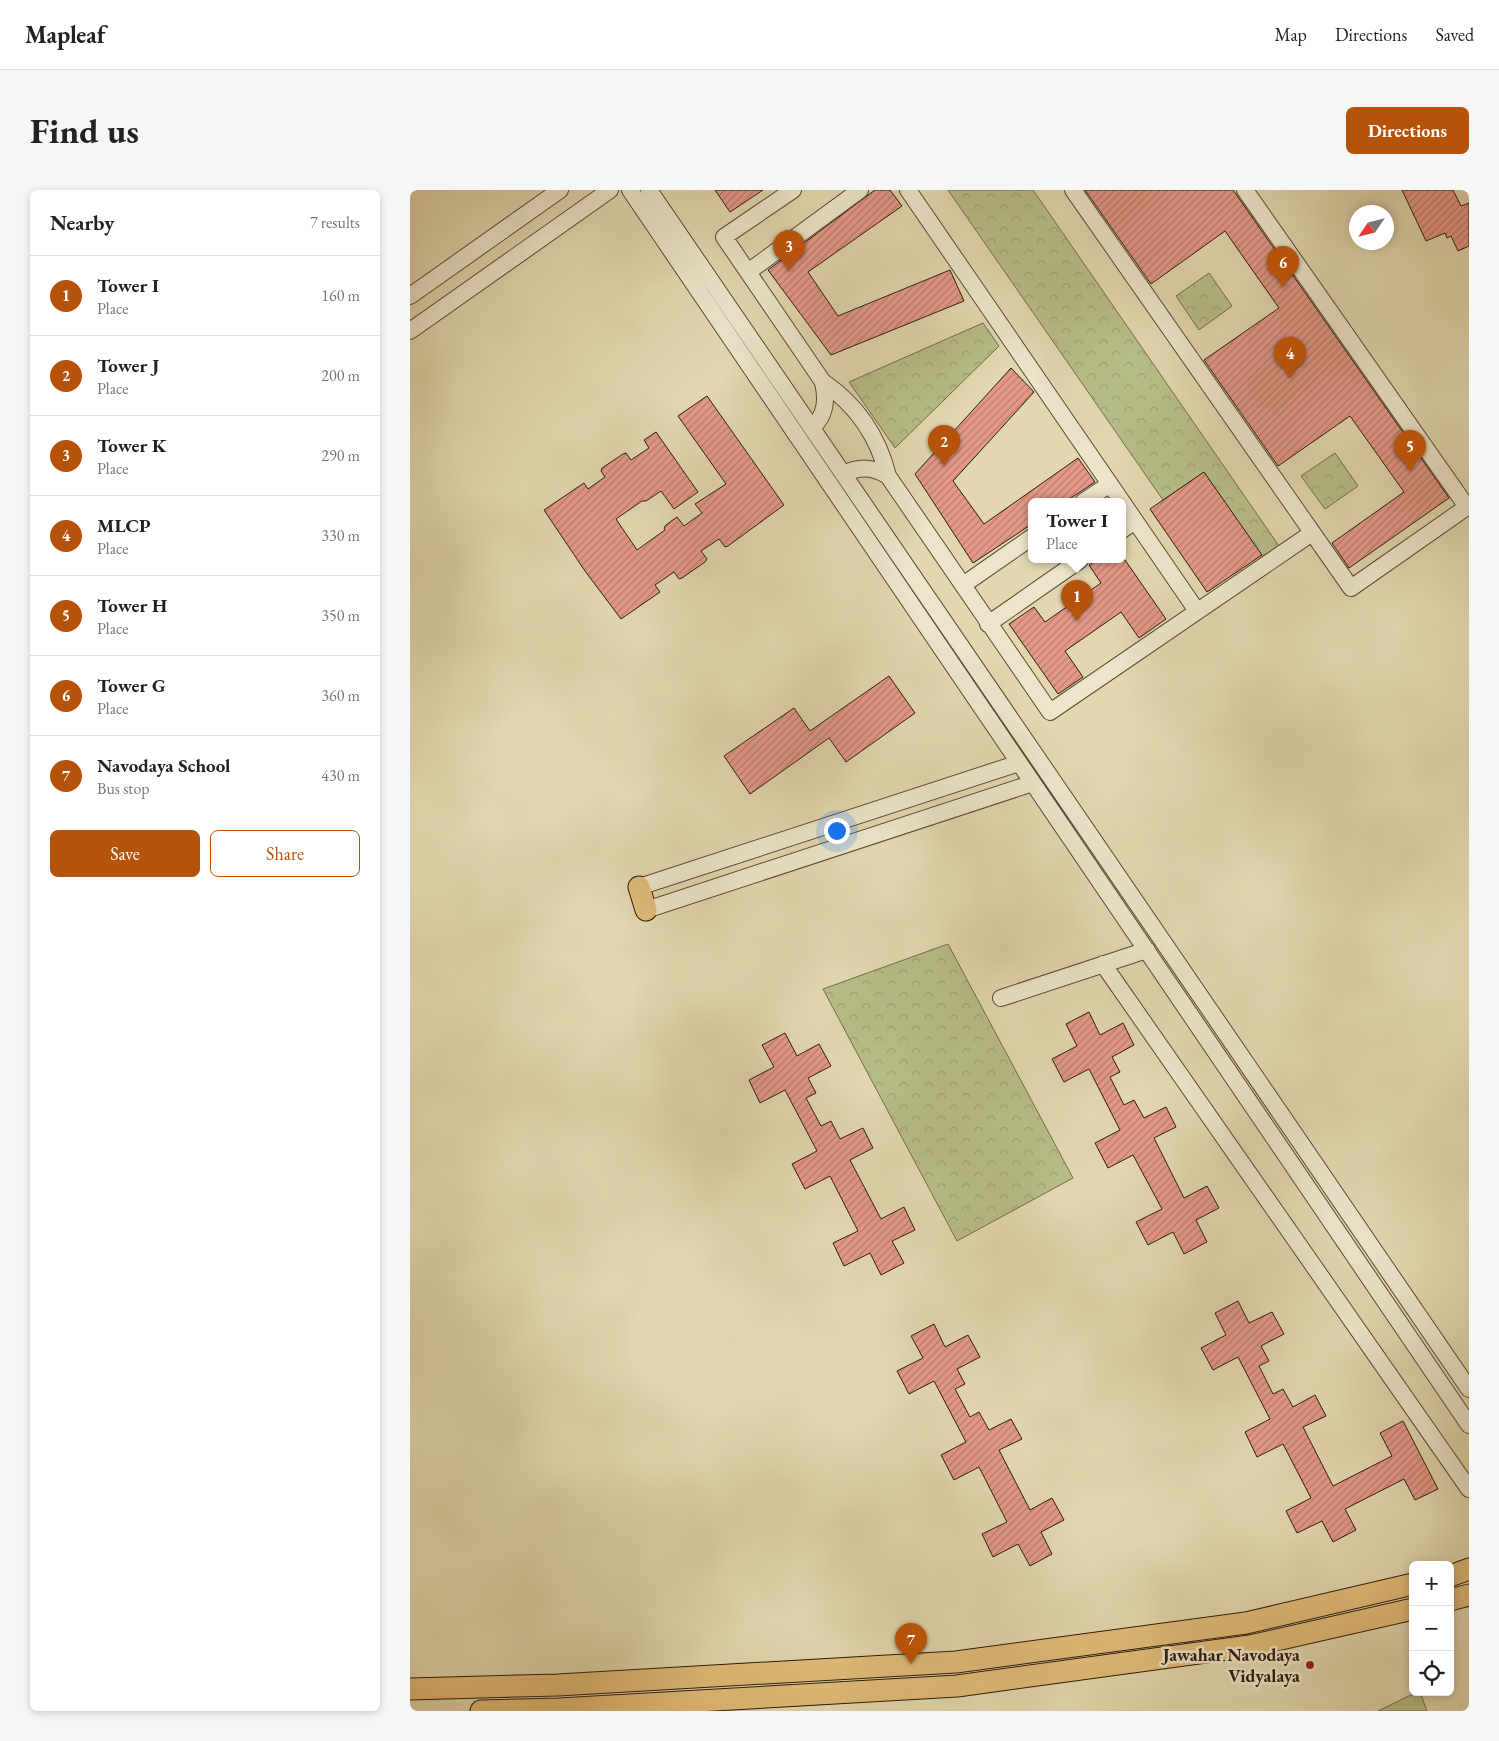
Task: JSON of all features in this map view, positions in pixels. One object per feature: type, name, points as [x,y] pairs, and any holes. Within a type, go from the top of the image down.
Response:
[{"type":"main road","points":[[639,888],[646,910]]},
{"type":"main road","points":[[1454,1575],[1469,1569]]},
{"type":"main road","points":[[410,1689],[558,1686],[956,1662],[1246,1623],[1409,1585]]},
{"type":"main road","points":[[1454,1599],[1469,1595]]},
{"type":"main road","points":[[481,1711],[559,1709],[957,1686],[1250,1646],[1409,1610]]},
{"type":"street","points":[[410,296],[560,190]]},
{"type":"street","points":[[410,331],[610,190]]},
{"type":"street","points":[[630,190],[1469,1425]]},
{"type":"street","points":[[649,190],[1469,1389]]},
{"type":"street","points":[[793,190],[724,237],[823,382],[846,399],[865,421],[879,448],[888,476],[1050,712],[1312,533]]},
{"type":"street","points":[[748,272],[860,190]]},
{"type":"street","points":[[908,190],[1110,484],[1116,498]]},
{"type":"street","points":[[1073,190],[1351,588],[1467,507],[1246,190]]},
{"type":"street","points":[[812,428],[824,412],[825,390],[823,382]]},
{"type":"street","points":[[844,474],[855,469],[868,468],[875,469],[888,476]]},
{"type":"street","points":[[1089,498],[1110,484]]},
{"type":"street","points":[[1128,526],[1197,612]]},
{"type":"street","points":[[963,585],[1028,540]]},
{"type":"street","points":[[988,624],[1076,563]]},
{"type":"street","points":[[639,888],[1019,763]]},
{"type":"street","points":[[646,910],[1033,783]]},
{"type":"street","points":[[1001,998],[1147,950]]},
{"type":"street","points":[[1104,964],[1469,1489]]},
{"type":"green space","points":[[948,190],[1033,190],[1279,546],[1263,557],[1204,472],[1163,500]]},
{"type":"green space","points":[[1209,273],[1232,306],[1199,330],[1176,296]]},
{"type":"green space","points":[[983,323],[999,346],[895,448],[849,382]]},
{"type":"green space","points":[[1335,453],[1358,486],[1325,509],[1301,476]]},
{"type":"green space","points":[[948,944],[1073,1178],[957,1241],[823,989]]},
{"type":"green space","points":[[1409,1696],[1421,1696],[1427,1711],[1378,1711]]},
{"type":"building","points":[[715,190],[763,190],[730,212]]},
{"type":"building","points":[[875,190],[890,190],[902,206],[808,272],[838,316],[950,270],[964,301],[831,355],[768,270]]},
{"type":"building","points":[[1085,190],[1233,190],[1449,498],[1349,568],[1332,543],[1404,492],[1350,416],[1278,466],[1204,360],[1279,308],[1225,231],[1151,284]]},
{"type":"building","points":[[1402,190],[1453,190],[1461,206],[1469,203],[1469,246],[1458,251],[1451,236],[1447,238],[1445,233],[1426,241]]},
{"type":"building","points":[[1011,368],[1034,392],[953,481],[984,524],[1078,458],[1095,482],[1071,498],[1028,498],[1028,527],[973,563],[915,474]]},
{"type":"building","points":[[707,396],[784,505],[728,546],[725,547],[719,539],[701,551],[707,559],[705,562],[679,579],[674,572],[655,585],[660,592],[621,619],[585,571],[544,510],[584,483],[588,489],[605,477],[601,471],[602,468],[623,454],[626,453],[631,460],[649,448],[644,440],[656,432],[698,492],[674,509],[661,491],[646,501],[642,501],[616,519],[637,550],[665,530],[666,525],[677,517],[684,526],[702,513],[695,504],[726,484],[678,416]]},
{"type":"building","points":[[1204,472],[1262,555],[1207,592],[1150,509]]},
{"type":"building","points":[[1126,561],[1166,619],[1139,638],[1121,612],[1065,651],[1083,677],[1058,694],[1009,624],[1034,607],[1045,622],[1101,583],[1089,565],[1092,563],[1126,563]]},
{"type":"building","points":[[889,676],[915,713],[846,762],[829,738],[750,794],[724,756],[794,708],[810,731]]},
{"type":"building","points":[[1089,1012],[1100,1035],[1123,1023],[1134,1045],[1112,1057],[1120,1072],[1110,1077],[1124,1105],[1134,1100],[1144,1118],[1166,1107],[1176,1127],[1154,1138],[1184,1198],[1207,1186],[1219,1208],[1196,1220],[1207,1242],[1184,1254],[1173,1232],[1148,1245],[1136,1222],[1162,1209],[1133,1155],[1108,1168],[1095,1143],[1120,1130],[1089,1069],[1064,1082],[1052,1059],[1077,1046],[1066,1024]]},
{"type":"building","points":[[785,1033],[797,1056],[819,1044],[831,1066],[808,1078],[816,1093],[806,1098],[821,1126],[831,1121],[840,1139],[863,1128],[873,1148],[850,1160],[881,1219],[904,1207],[915,1230],[892,1241],[904,1263],[881,1275],[870,1253],[844,1266],[833,1243],[858,1231],[830,1176],[805,1189],[792,1164],[817,1151],[785,1090],[760,1103],[749,1080],[774,1067],[762,1045]]},
{"type":"building","points":[[1238,1301],[1249,1323],[1272,1312],[1284,1334],[1261,1346],[1269,1361],[1259,1366],[1273,1394],[1283,1389],[1293,1407],[1315,1395],[1326,1416],[1303,1427],[1333,1486],[1392,1456],[1380,1433],[1403,1421],[1438,1489],[1415,1500],[1404,1479],[1345,1509],[1356,1530],[1333,1542],[1322,1521],[1297,1533],[1286,1511],[1311,1498],[1283,1444],[1257,1457],[1245,1432],[1270,1419],[1238,1357],[1213,1370],[1201,1348],[1226,1335],[1215,1313]]},
{"type":"building","points":[[934,1324],[945,1347],[968,1335],[980,1357],[957,1369],[965,1384],[955,1389],[970,1417],[979,1412],[989,1430],[1011,1419],[1022,1439],[999,1450],[1030,1510],[1052,1498],[1064,1520],[1041,1532],[1052,1554],[1030,1566],[1018,1544],[993,1557],[982,1534],[1007,1522],[979,1467],[954,1480],[941,1455],[966,1442],[934,1381],[909,1394],[897,1371],[923,1358],[911,1336]]},
{"type":"place","name":"Tower K","points":[[789,271]]},
{"type":"place","name":"Tower G","points":[[1283,287]]},
{"type":"place","name":"MLCP","points":[[1290,378]]},
{"type":"place","name":"Tower J","points":[[944,466]]},
{"type":"place","name":"Tower H","points":[[1410,471]]},
{"type":"place","name":"Tower I","points":[[1077,621]]},
{"type":"place","name":"Navodaya School","points":[[911,1664]]},
{"type":"place","name":"Jawahar Navodaya Vidyalaya","points":[[1310,1665]]}]
